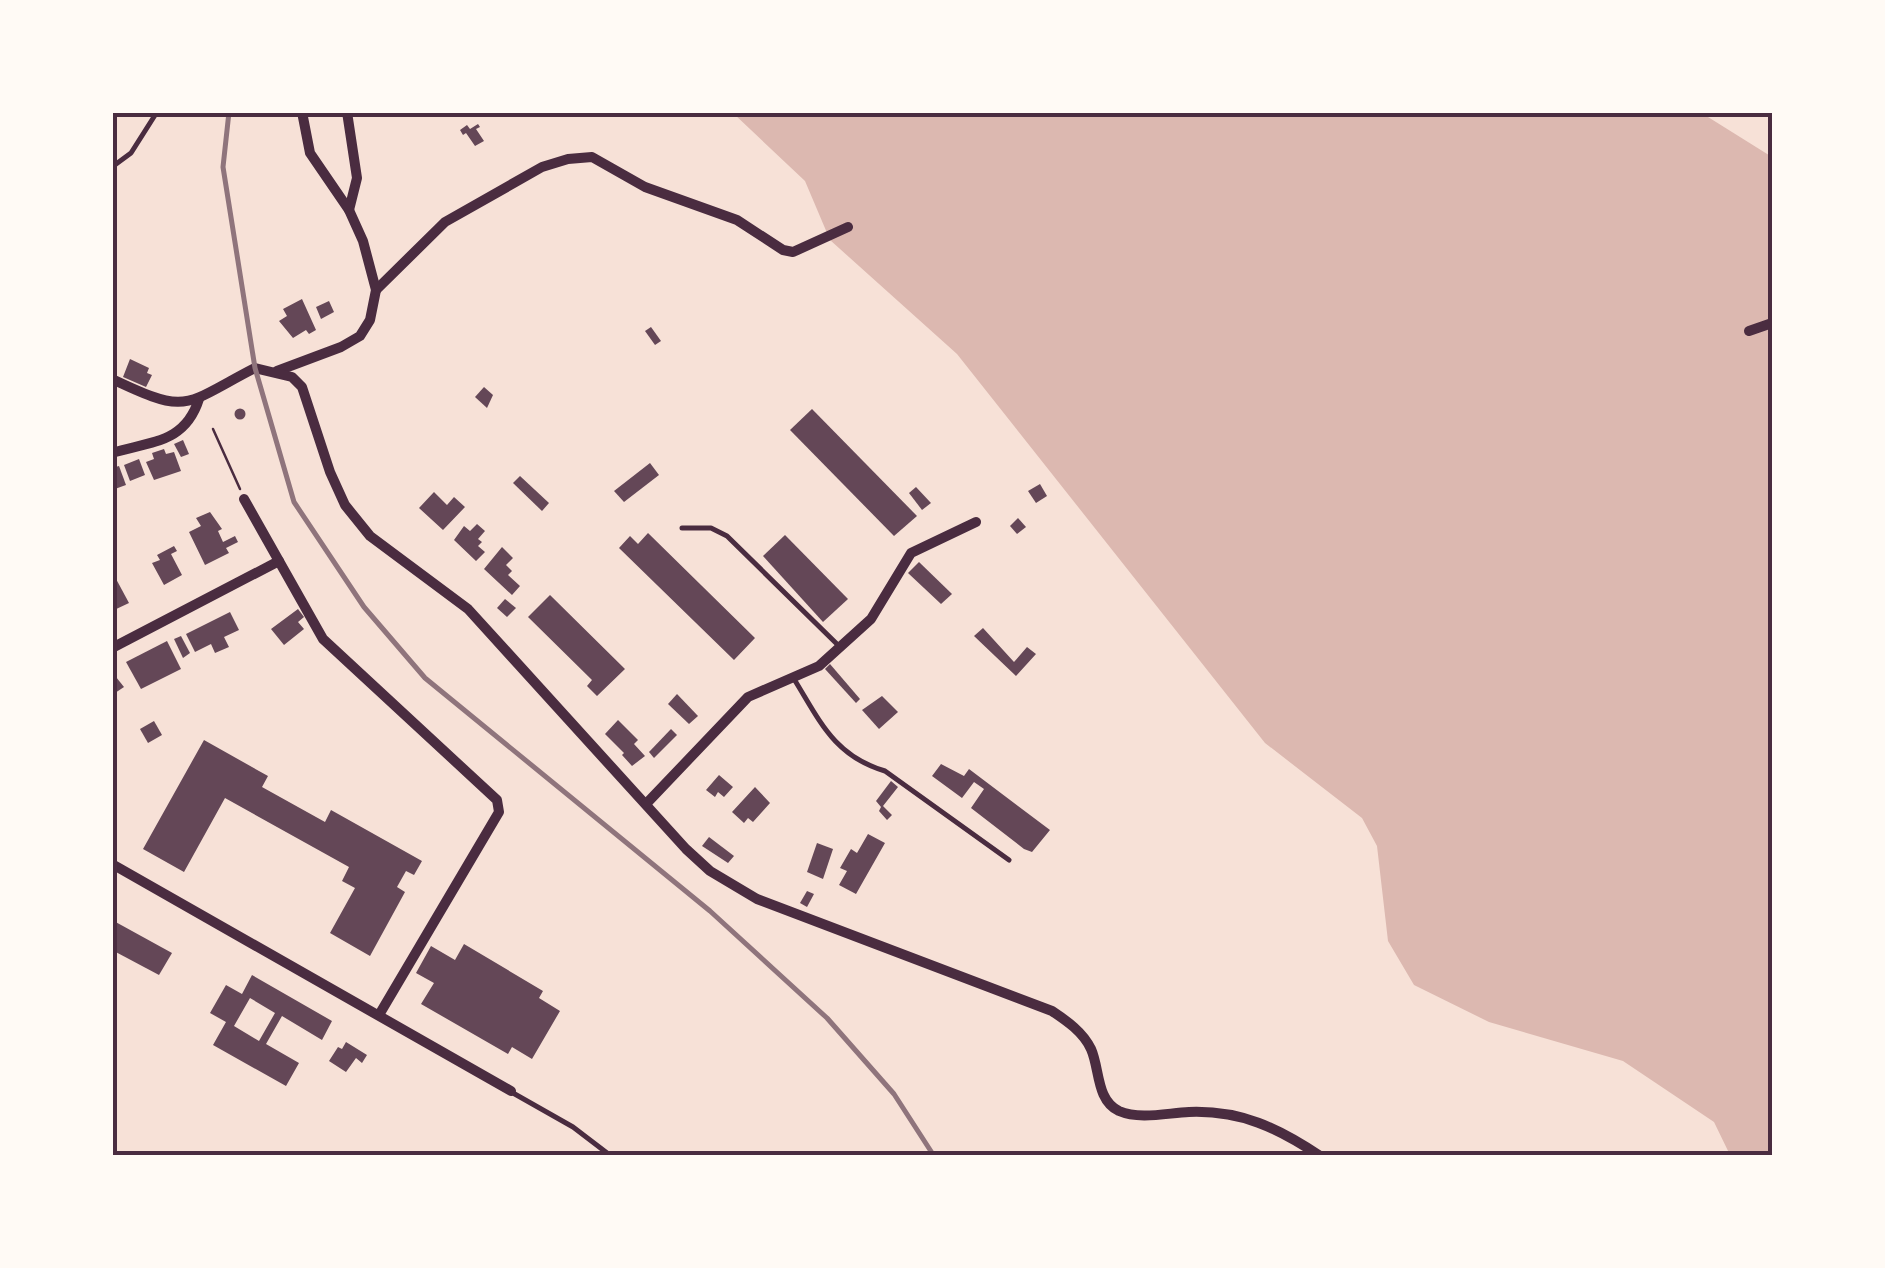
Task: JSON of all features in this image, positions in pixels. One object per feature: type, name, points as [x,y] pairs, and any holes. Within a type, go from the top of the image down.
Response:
[{"type":"street","points":[[276,372],[360,336],[370,320],[376,290],[363,241],[349,210],[310,153],[302,112]]},
{"type":"street","points":[[347,112],[357,178],[349,210]]},
{"type":"street","points":[[376,290],[446,222],[542,167],[568,158],[592,157],[645,187],[736,220],[782,250],[793,252],[848,226]]},
{"type":"street","points":[[1749,331],[1772,323]]},
{"type":"street","points":[[112,379],[169,402],[199,399],[255,368],[292,378],[308,400],[330,472],[345,505],[370,536],[468,608],[710,871],[757,899],[1052,1011],[1069,1022],[1090,1047],[1102,1092],[1118,1110],[1144,1115],[1192,1112],[1244,1116],[1285,1132],[1320,1156]]},
{"type":"street","points":[[112,453],[178,433],[193,418],[199,399]]},
{"type":"street","points":[[244,499],[323,639],[497,800],[500,812],[380,1015]]},
{"type":"street","points":[[646,804],[748,697],[820,666],[871,619],[910,552],[976,522]]},
{"type":"street","points":[[112,648],[279,561]]},
{"type":"street","points":[[112,864],[511,1091]]},
{"type":"lane","points":[[112,167],[131,153],[157,112]]},
{"type":"lane","points":[[682,528],[711,528],[727,536],[840,648]]},
{"type":"lane","points":[[794,678],[835,744],[867,766],[885,772],[1009,860]]},
{"type":"lane","points":[[511,1091],[573,1126],[611,1156]]},
{"type":"path","points":[[213,429],[244,499]]},
{"type":"shaded area","points":[[1700,112],[1772,157],[1772,1155],[1730,1155],[1714,1122],[1623,1061],[1489,1022],[1414,985],[1388,941],[1377,846],[1362,818],[1265,743],[957,354],[830,240],[805,181],[733,113]]},
{"type":"building","points":[[478,124],[476,129],[484,141],[475,146],[460,130]]},
{"type":"building","points":[[302,299],[316,330],[309,334],[306,330],[293,338],[279,321],[287,316],[283,309]]},
{"type":"building","points":[[329,301],[334,312],[321,319],[316,307]]},
{"type":"building","points":[[651,327],[661,341],[655,345],[645,331]]},
{"type":"building","points":[[130,359],[149,368],[147,373],[152,375],[146,387],[123,377]]},
{"type":"building","points":[[484,387],[493,395],[487,408],[475,397]]},
{"type":"building","points":[[240,409],[245,414],[240,419],[235,414]]},
{"type":"building","points":[[812,409],[917,516],[894,536],[790,430]]},
{"type":"building","points":[[183,440],[189,454],[181,457],[174,444]]},
{"type":"building","points":[[164,449],[166,454],[174,452],[181,471],[154,480],[146,462],[154,459],[152,453]]},
{"type":"building","points":[[139,459],[145,475],[130,481],[124,465]]},
{"type":"building","points":[[650,463],[659,475],[624,502],[614,491]]},
{"type":"building","points":[[119,466],[126,485],[112,490],[112,468]]},
{"type":"building","points":[[520,476],[549,503],[542,511],[513,483]]},
{"type":"building","points":[[1040,484],[1047,496],[1036,503],[1028,491]]},
{"type":"building","points":[[916,487],[931,503],[922,510],[909,493]]},
{"type":"building","points":[[434,492],[447,505],[454,497],[465,507],[443,530],[419,508]]},
{"type":"building","points":[[210,512],[222,529],[218,531],[223,542],[235,536],[238,542],[226,548],[229,553],[205,565],[189,532],[201,526],[196,518]]},
{"type":"building","points":[[1018,518],[1026,527],[1017,534],[1010,526]]},
{"type":"building","points":[[477,524],[485,531],[478,546],[485,552],[476,561],[454,540],[464,526],[470,531]]},
{"type":"building","points":[[648,533],[755,638],[734,660],[619,548],[630,536],[638,544]]},
{"type":"building","points":[[785,535],[848,599],[823,622],[763,556]]},
{"type":"building","points":[[174,546],[177,551],[171,554],[182,575],[164,585],[152,563],[160,560],[157,555]]},
{"type":"building","points":[[502,547],[513,558],[506,565],[512,571],[508,575],[520,586],[512,595],[484,569]]},
{"type":"building","points":[[919,562],[952,594],[941,604],[908,573]]},
{"type":"building","points":[[115,577],[129,603],[112,611],[112,578]]},
{"type":"building","points":[[550,595],[625,669],[597,696],[587,686],[592,680],[528,617]]},
{"type":"building","points":[[505,599],[516,608],[507,617],[497,608]]},
{"type":"building","points":[[298,609],[304,617],[298,622],[304,629],[284,645],[271,629]]},
{"type":"building","points":[[230,612],[239,630],[224,637],[229,647],[215,653],[211,644],[195,652],[186,634]]},
{"type":"building","points":[[983,628],[1014,662],[1027,647],[1036,654],[1016,676],[974,636]]},
{"type":"building","points":[[181,636],[190,653],[183,658],[174,639]]},
{"type":"building","points":[[167,641],[181,669],[141,689],[126,662]]},
{"type":"building","points":[[830,664],[860,699],[856,703],[825,669]]},
{"type":"building","points":[[112,672],[124,687],[112,695]]},
{"type":"building","points":[[677,694],[698,716],[689,724],[668,704]]},
{"type":"building","points":[[882,696],[898,712],[879,729],[862,710]]},
{"type":"building","points":[[618,720],[638,740],[634,744],[645,756],[632,766],[605,734]]},
{"type":"building","points":[[154,721],[162,735],[148,743],[140,729]]},
{"type":"building","points":[[671,729],[677,735],[654,758],[649,752]]},
{"type":"building","points":[[204,740],[268,776],[262,787],[325,822],[331,810],[422,861],[414,875],[406,871],[397,887],[405,892],[370,956],[330,933],[355,888],[342,881],[349,867],[225,798],[184,872],[143,849]]},
{"type":"building","points":[[941,764],[964,776],[969,769],[1050,830],[1032,852],[1024,849],[971,808],[984,789],[974,782],[962,798],[932,776]]},
{"type":"building","points":[[719,775],[733,787],[724,797],[718,792],[715,797],[706,790]]},
{"type":"building","points":[[891,781],[898,787],[883,806],[892,815],[887,820],[876,801]]},
{"type":"building","points":[[755,787],[770,803],[753,822],[748,818],[744,823],[732,812]]},
{"type":"building","points":[[868,834],[885,843],[856,894],[839,885],[847,871],[840,868],[851,849],[857,853]]},
{"type":"building","points":[[709,837],[734,856],[728,863],[702,846]]},
{"type":"building","points":[[817,843],[833,849],[823,879],[807,872]]},
{"type":"building","points":[[807,891],[814,894],[807,907],[800,903]]},
{"type":"building","points":[[112,920],[172,953],[159,975],[112,950]]},
{"type":"building","points":[[464,944],[543,991],[539,998],[560,1011],[532,1059],[512,1047],[508,1054],[421,1004],[434,983],[416,973],[431,946],[455,960]]},
{"type":"building","points":[[252,975],[332,1021],[322,1040],[282,1016],[266,1044],[299,1063],[286,1086],[213,1045],[226,1022],[210,1013],[226,985],[242,994]],"holes":[[[250,998],[275,1013],[259,1041],[234,1026]]]},
{"type":"building","points":[[346,1042],[367,1055],[362,1063],[356,1058],[346,1072],[329,1061]]},
{"type":"railway","points":[[229,112],[223,167],[255,368],[294,502],[364,607],[425,678],[710,911],[827,1018],[894,1094],[934,1156]]}]
